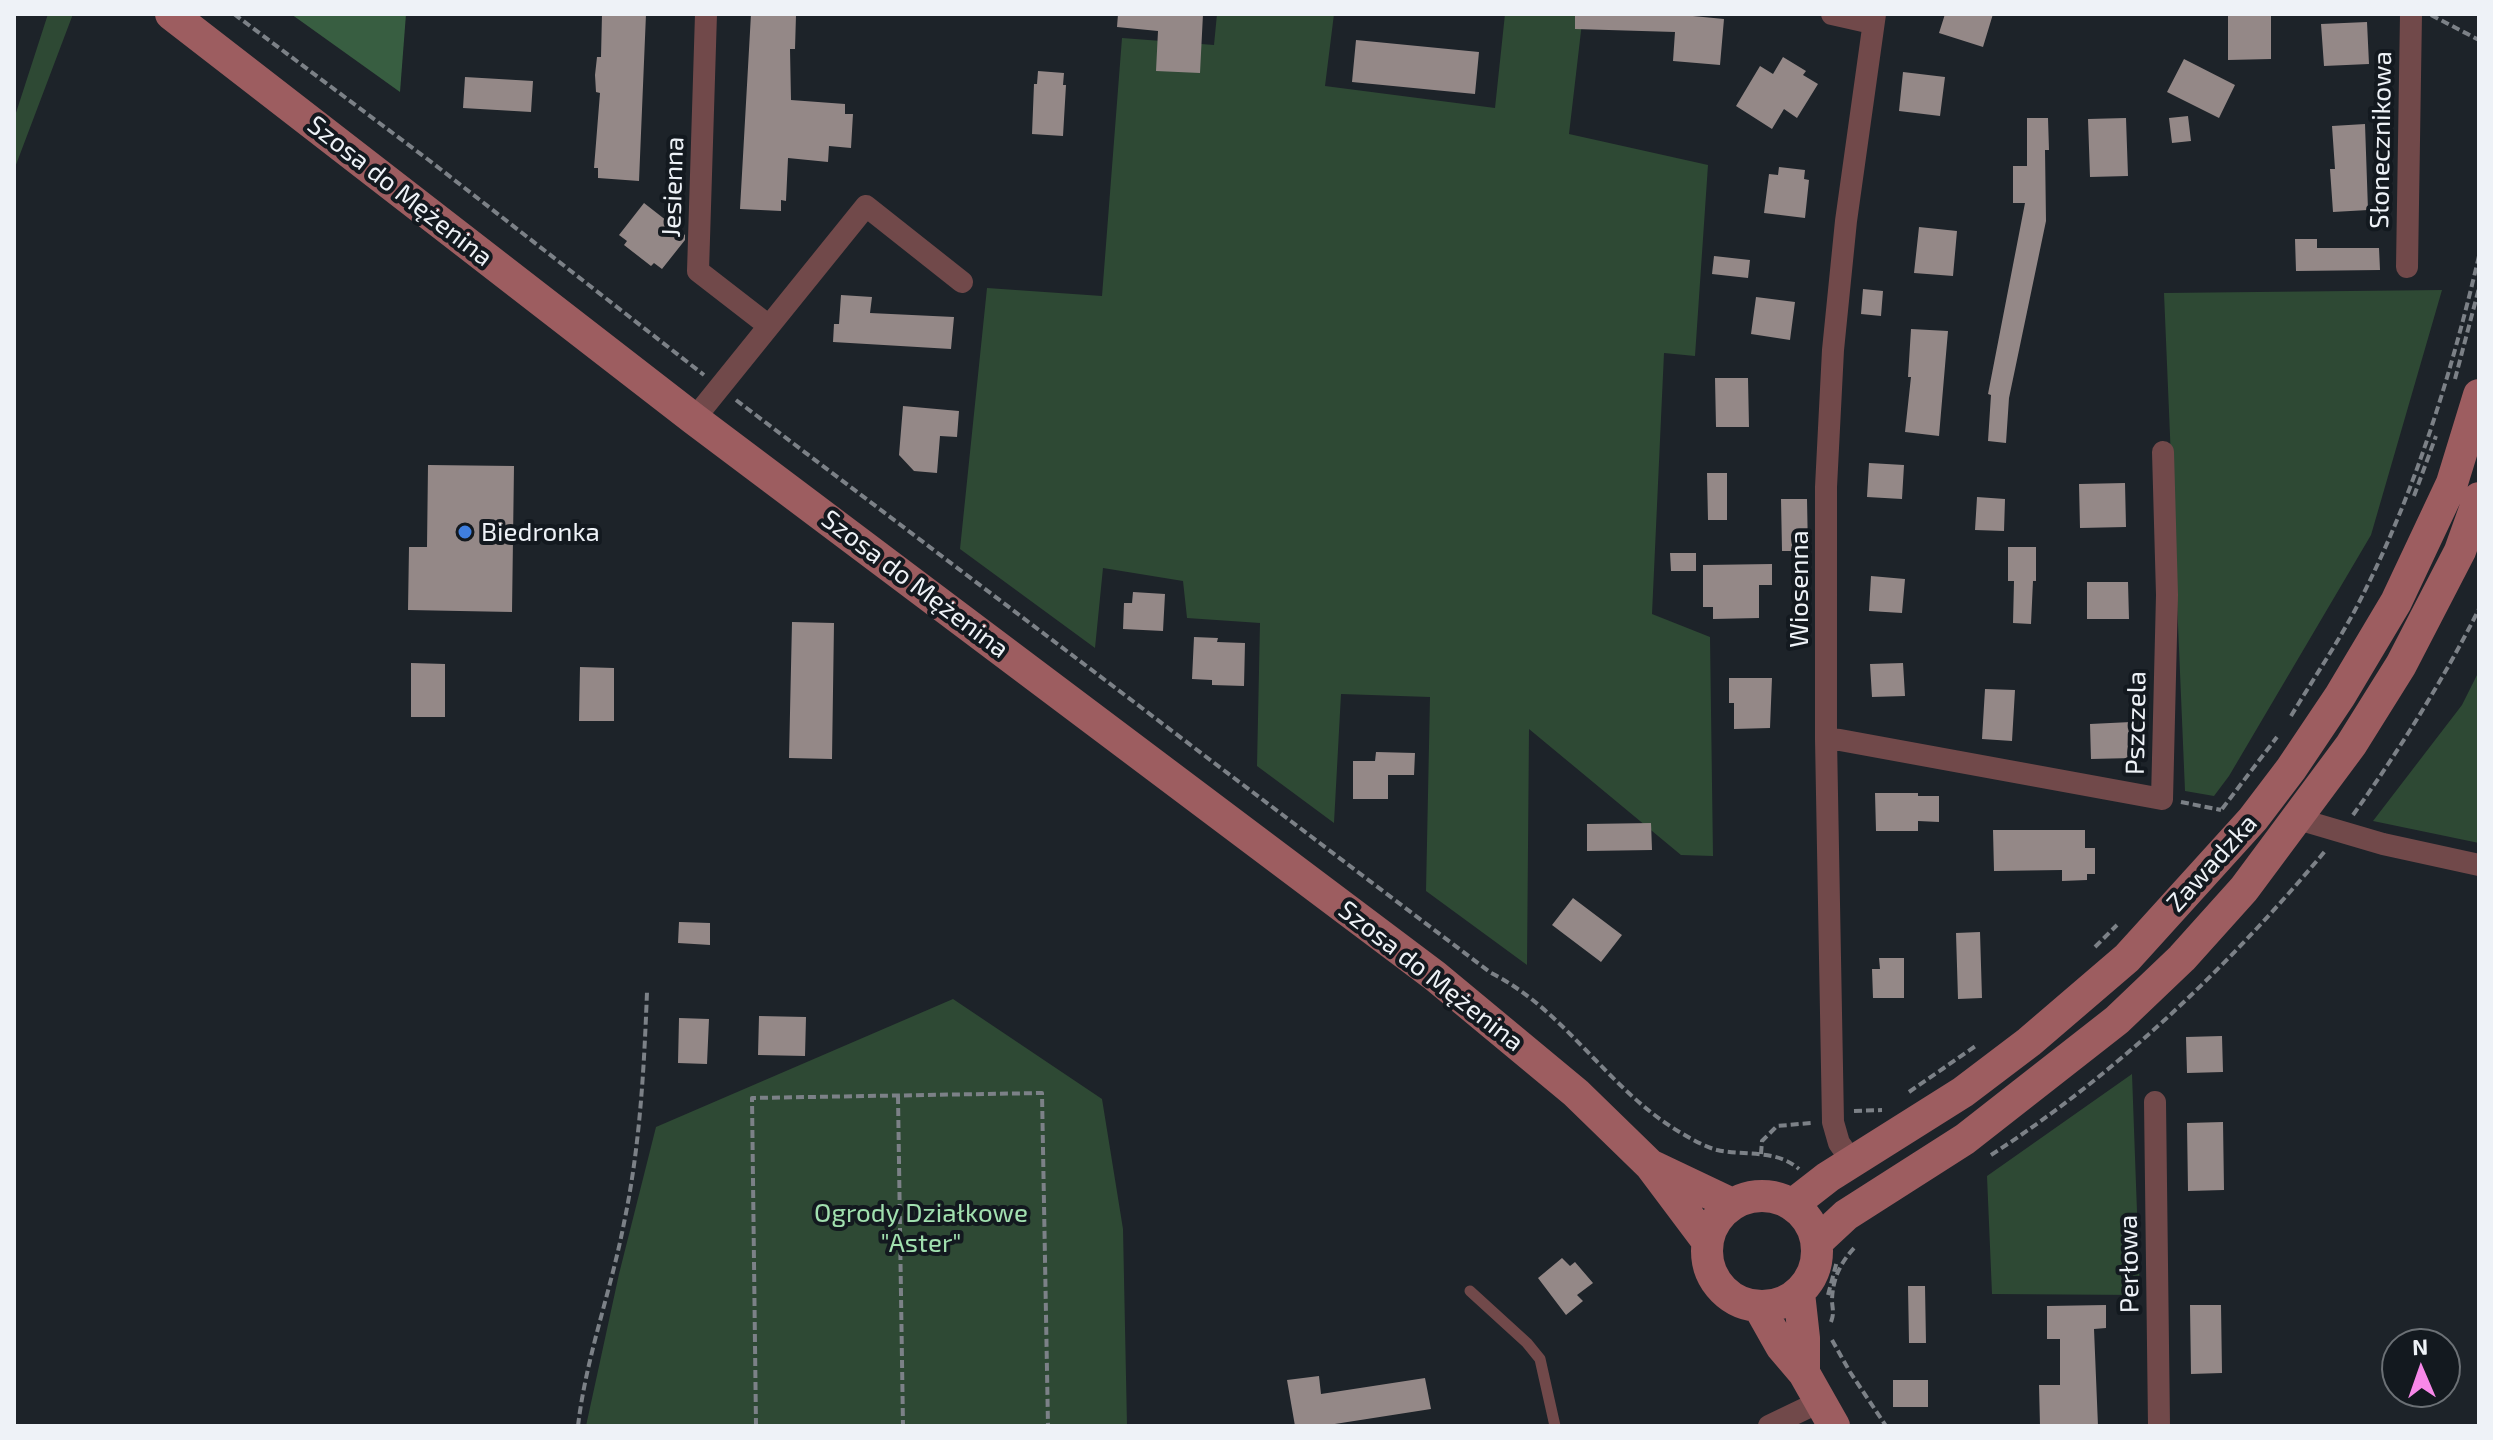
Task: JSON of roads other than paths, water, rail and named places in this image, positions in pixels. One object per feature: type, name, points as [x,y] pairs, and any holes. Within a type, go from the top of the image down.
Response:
[{"type":"main road","name":"Szosa do Mężenina","points":[[171,14],[694,419],[1435,976],[1576,1093],[1650,1165],[1707,1241]]},
{"type":"main road","name":"Zawadzka","points":[[1803,1187],[1852,1161],[1963,1092],[2029,1042],[2127,958],[2253,819],[2340,696],[2396,602],[2452,483],[2467,388]]},
{"type":"main road","name":"Zawadzka","points":[[1817,1242],[1853,1228],[2117,1020],[2182,958],[2244,889],[2351,745],[2401,665],[2460,551],[2479,498]]},
{"type":"main road","points":[[2029,1042],[2051,1073]]},
{"type":"main road","name":"Szosa do Mężenina","points":[[1650,1165],[1732,1204]]},
{"type":"main road","points":[[1803,1187],[1804,1215],[1817,1242],[1814,1270],[1799,1293],[1780,1304],[1759,1307],[1729,1297],[1718,1286],[1706,1257],[1707,1241],[1720,1214],[1732,1204],[1752,1196],[1773,1197],[1803,1187]]},
{"type":"main road","points":[[1799,1293],[1804,1373]]},
{"type":"main road","points":[[1759,1307],[1781,1346],[1804,1373],[1827,1414]]},
{"type":"street","name":"Jesienna","points":[[706,14],[698,271],[769,326]]},
{"type":"street","points":[[1832,14],[1873,18]]},
{"type":"street","name":"Słonecznikowa","points":[[2407,267],[2411,14]]},
{"type":"street","name":"Wiosenna","points":[[1852,1161],[1839,1143],[1833,1110],[1826,739],[1826,487],[1833,350],[1846,221],[1873,18]]},
{"type":"street","points":[[694,419],[866,206],[962,282]]},
{"type":"street","name":"Pszczela","points":[[1826,739],[2162,799],[2167,595],[2163,452]]},
{"type":"street","points":[[2298,819],[2383,844],[2479,865]]},
{"type":"street","name":"Perłowa","points":[[2155,1102],[2159,1426]]},
{"type":"street","points":[[1769,1426],[1827,1414]]},
{"type":"lane","points":[[1470,1291],[1527,1343],[1540,1359],[1555,1426]]},
{"type":"place","name":"Biedronka","points":[[465,532]]},
{"type":"park label","name":"Ogrody Działkowe \"Aster\"","points":[[921,1228]]}]
